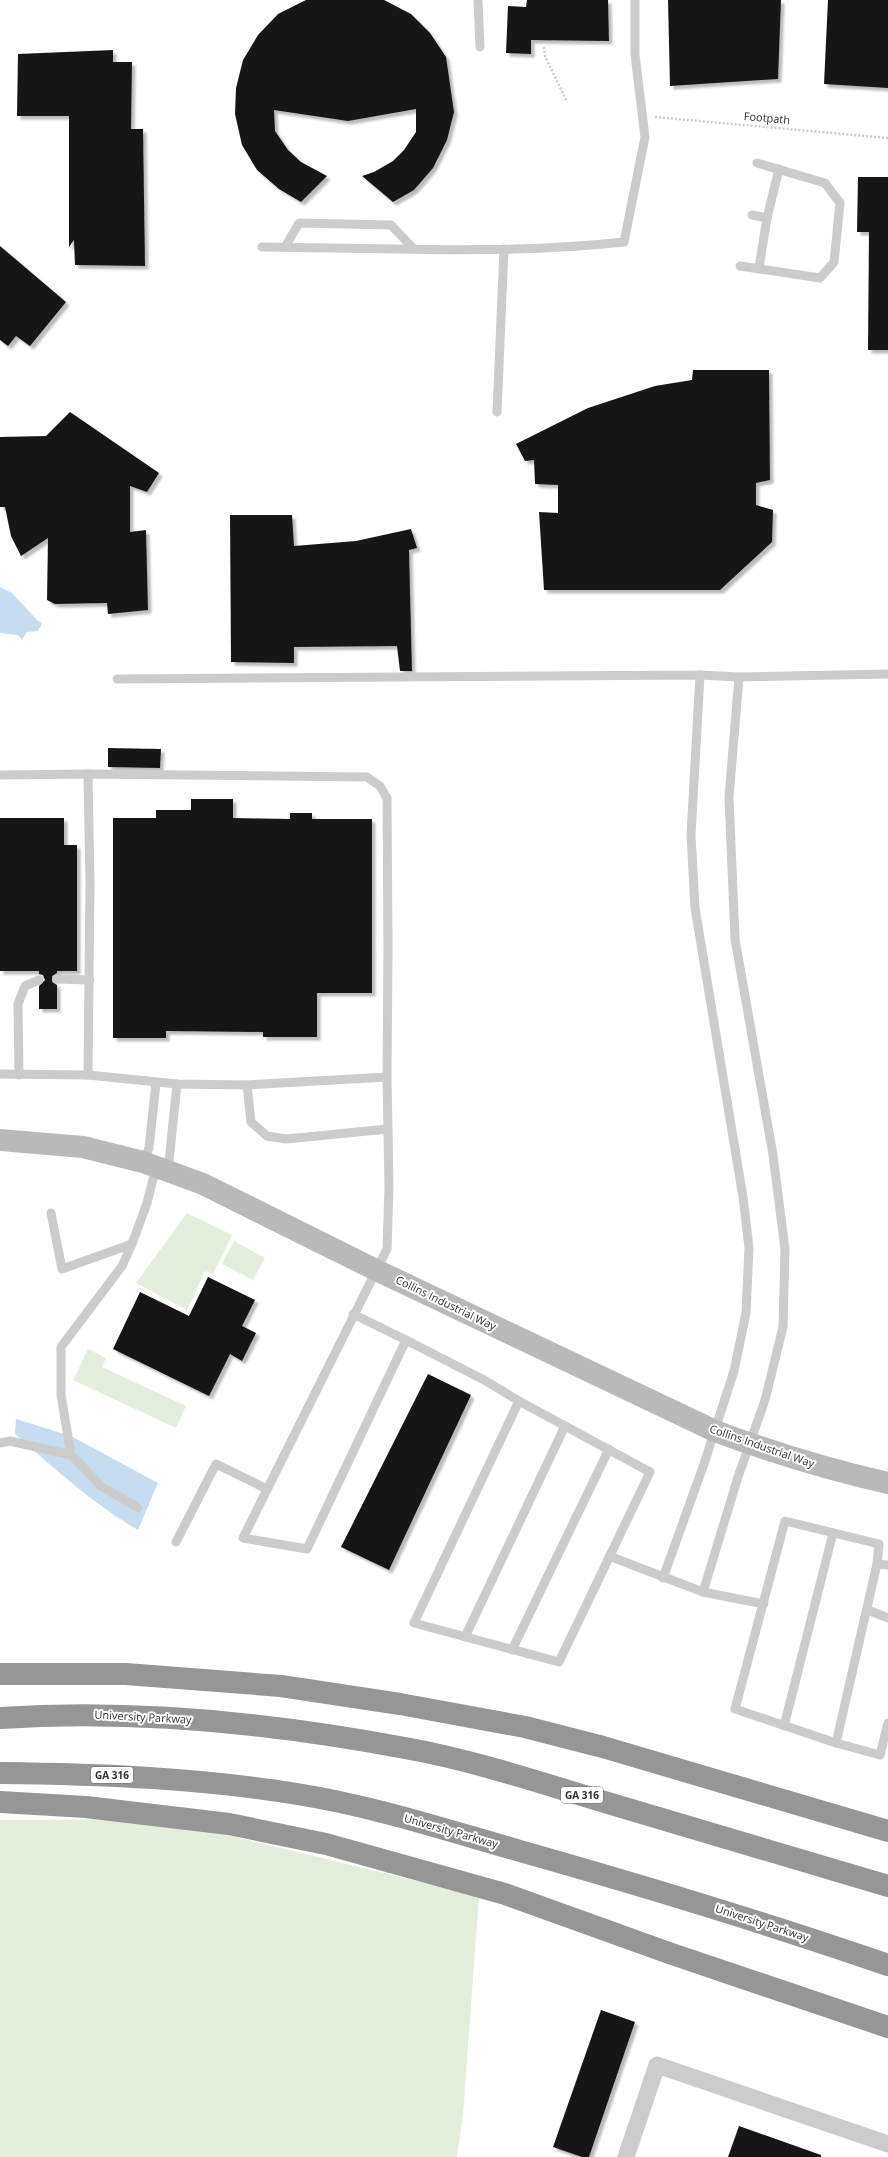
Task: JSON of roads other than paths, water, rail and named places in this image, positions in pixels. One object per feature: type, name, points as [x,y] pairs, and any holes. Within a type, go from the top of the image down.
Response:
[{"type":"highway","points":[[0,1674],[126,1674],[281,1686],[400,1704],[525,1727],[603,1747],[888,1831]]},
{"type":"highway","name":"University Parkway","points":[[0,1718],[86,1714],[194,1720],[271,1727],[406,1748],[485,1767],[888,1886]]},
{"type":"highway","name":"University Parkway","points":[[0,1773],[117,1775],[224,1783],[300,1794],[415,1820],[646,1886],[789,1931],[888,1965]]},
{"type":"highway","points":[[0,1802],[86,1807],[229,1824],[326,1844],[505,1894],[669,1953],[888,2027]]},
{"type":"highway","points":[[669,1953],[888,2041]]},
{"type":"street","name":"Collins Industrial Way","points":[[0,1140],[83,1147],[156,1167],[203,1184],[376,1270],[715,1431],[749,1444],[845,1473],[888,1483]]},
{"type":"street","points":[[626,2157],[657,2065],[888,2144]]},
{"type":"lane","points":[[478,0],[480,47]]},
{"type":"lane","points":[[262,246],[504,249],[581,247],[624,242],[645,137],[644,116],[635,54],[635,0]]},
{"type":"lane","points":[[740,266],[820,278],[834,262],[840,203],[825,183],[757,163]]},
{"type":"lane","points":[[759,268],[766,218],[779,170]]},
{"type":"lane","points":[[752,215],[766,218]]},
{"type":"lane","points":[[285,247],[299,223],[391,225],[413,248]]},
{"type":"lane","points":[[497,412],[504,249]]},
{"type":"lane","points":[[117,679],[700,675],[739,677],[888,674]]},
{"type":"lane","points":[[663,1578],[715,1431],[734,1371],[746,1313],[749,1248],[741,1178],[708,975],[695,908],[691,835],[700,675]]},
{"type":"lane","points":[[703,1592],[749,1444],[765,1400],[783,1327],[785,1249],[773,1155],[735,939],[729,797],[739,677]]},
{"type":"lane","points":[[88,774],[90,980],[88,1075]]},
{"type":"lane","points":[[0,775],[88,774],[367,777],[380,786],[387,798],[387,1249],[353,1314],[243,1538],[307,1549],[406,1340]]},
{"type":"lane","points":[[57,979],[90,980]]},
{"type":"lane","points":[[19,1075],[18,1004],[25,986],[39,980]]},
{"type":"lane","points":[[0,1074],[88,1075],[156,1083],[247,1085],[387,1077]]},
{"type":"lane","points":[[156,1083],[149,1148],[156,1167]]},
{"type":"lane","points":[[71,1455],[61,1395],[60,1347],[122,1266],[132,1244],[147,1203],[177,1084]]},
{"type":"lane","points":[[247,1085],[251,1122],[267,1136],[286,1138],[388,1129]]},
{"type":"lane","points":[[51,1213],[62,1269],[132,1244]]},
{"type":"lane","points":[[353,1314],[484,1380],[519,1401],[650,1472],[608,1556],[559,1662],[414,1623],[519,1401]]},
{"type":"lane","points":[[465,1637],[566,1426]]},
{"type":"lane","points":[[0,1443],[10,1442],[71,1455],[101,1486],[138,1508]]},
{"type":"lane","points":[[512,1650],[609,1449]]},
{"type":"lane","points":[[176,1542],[216,1464],[267,1489]]},
{"type":"lane","points":[[836,1743],[868,1610],[877,1564],[879,1544],[785,1521],[735,1709],[836,1743],[880,1755],[888,1723]]},
{"type":"lane","points":[[784,1726],[833,1533]]},
{"type":"lane","points":[[608,1556],[703,1592],[764,1604]]},
{"type":"lane","points":[[877,1564],[888,1565]]},
{"type":"lane","points":[[868,1610],[888,1618]]},
{"type":"water","points":[[0,587],[12,593],[38,621],[42,623],[38,631],[27,632],[22,640],[18,635],[0,633]]},
{"type":"water","points":[[16,1419],[71,1436],[158,1483],[138,1530],[105,1509],[15,1434]]}]
